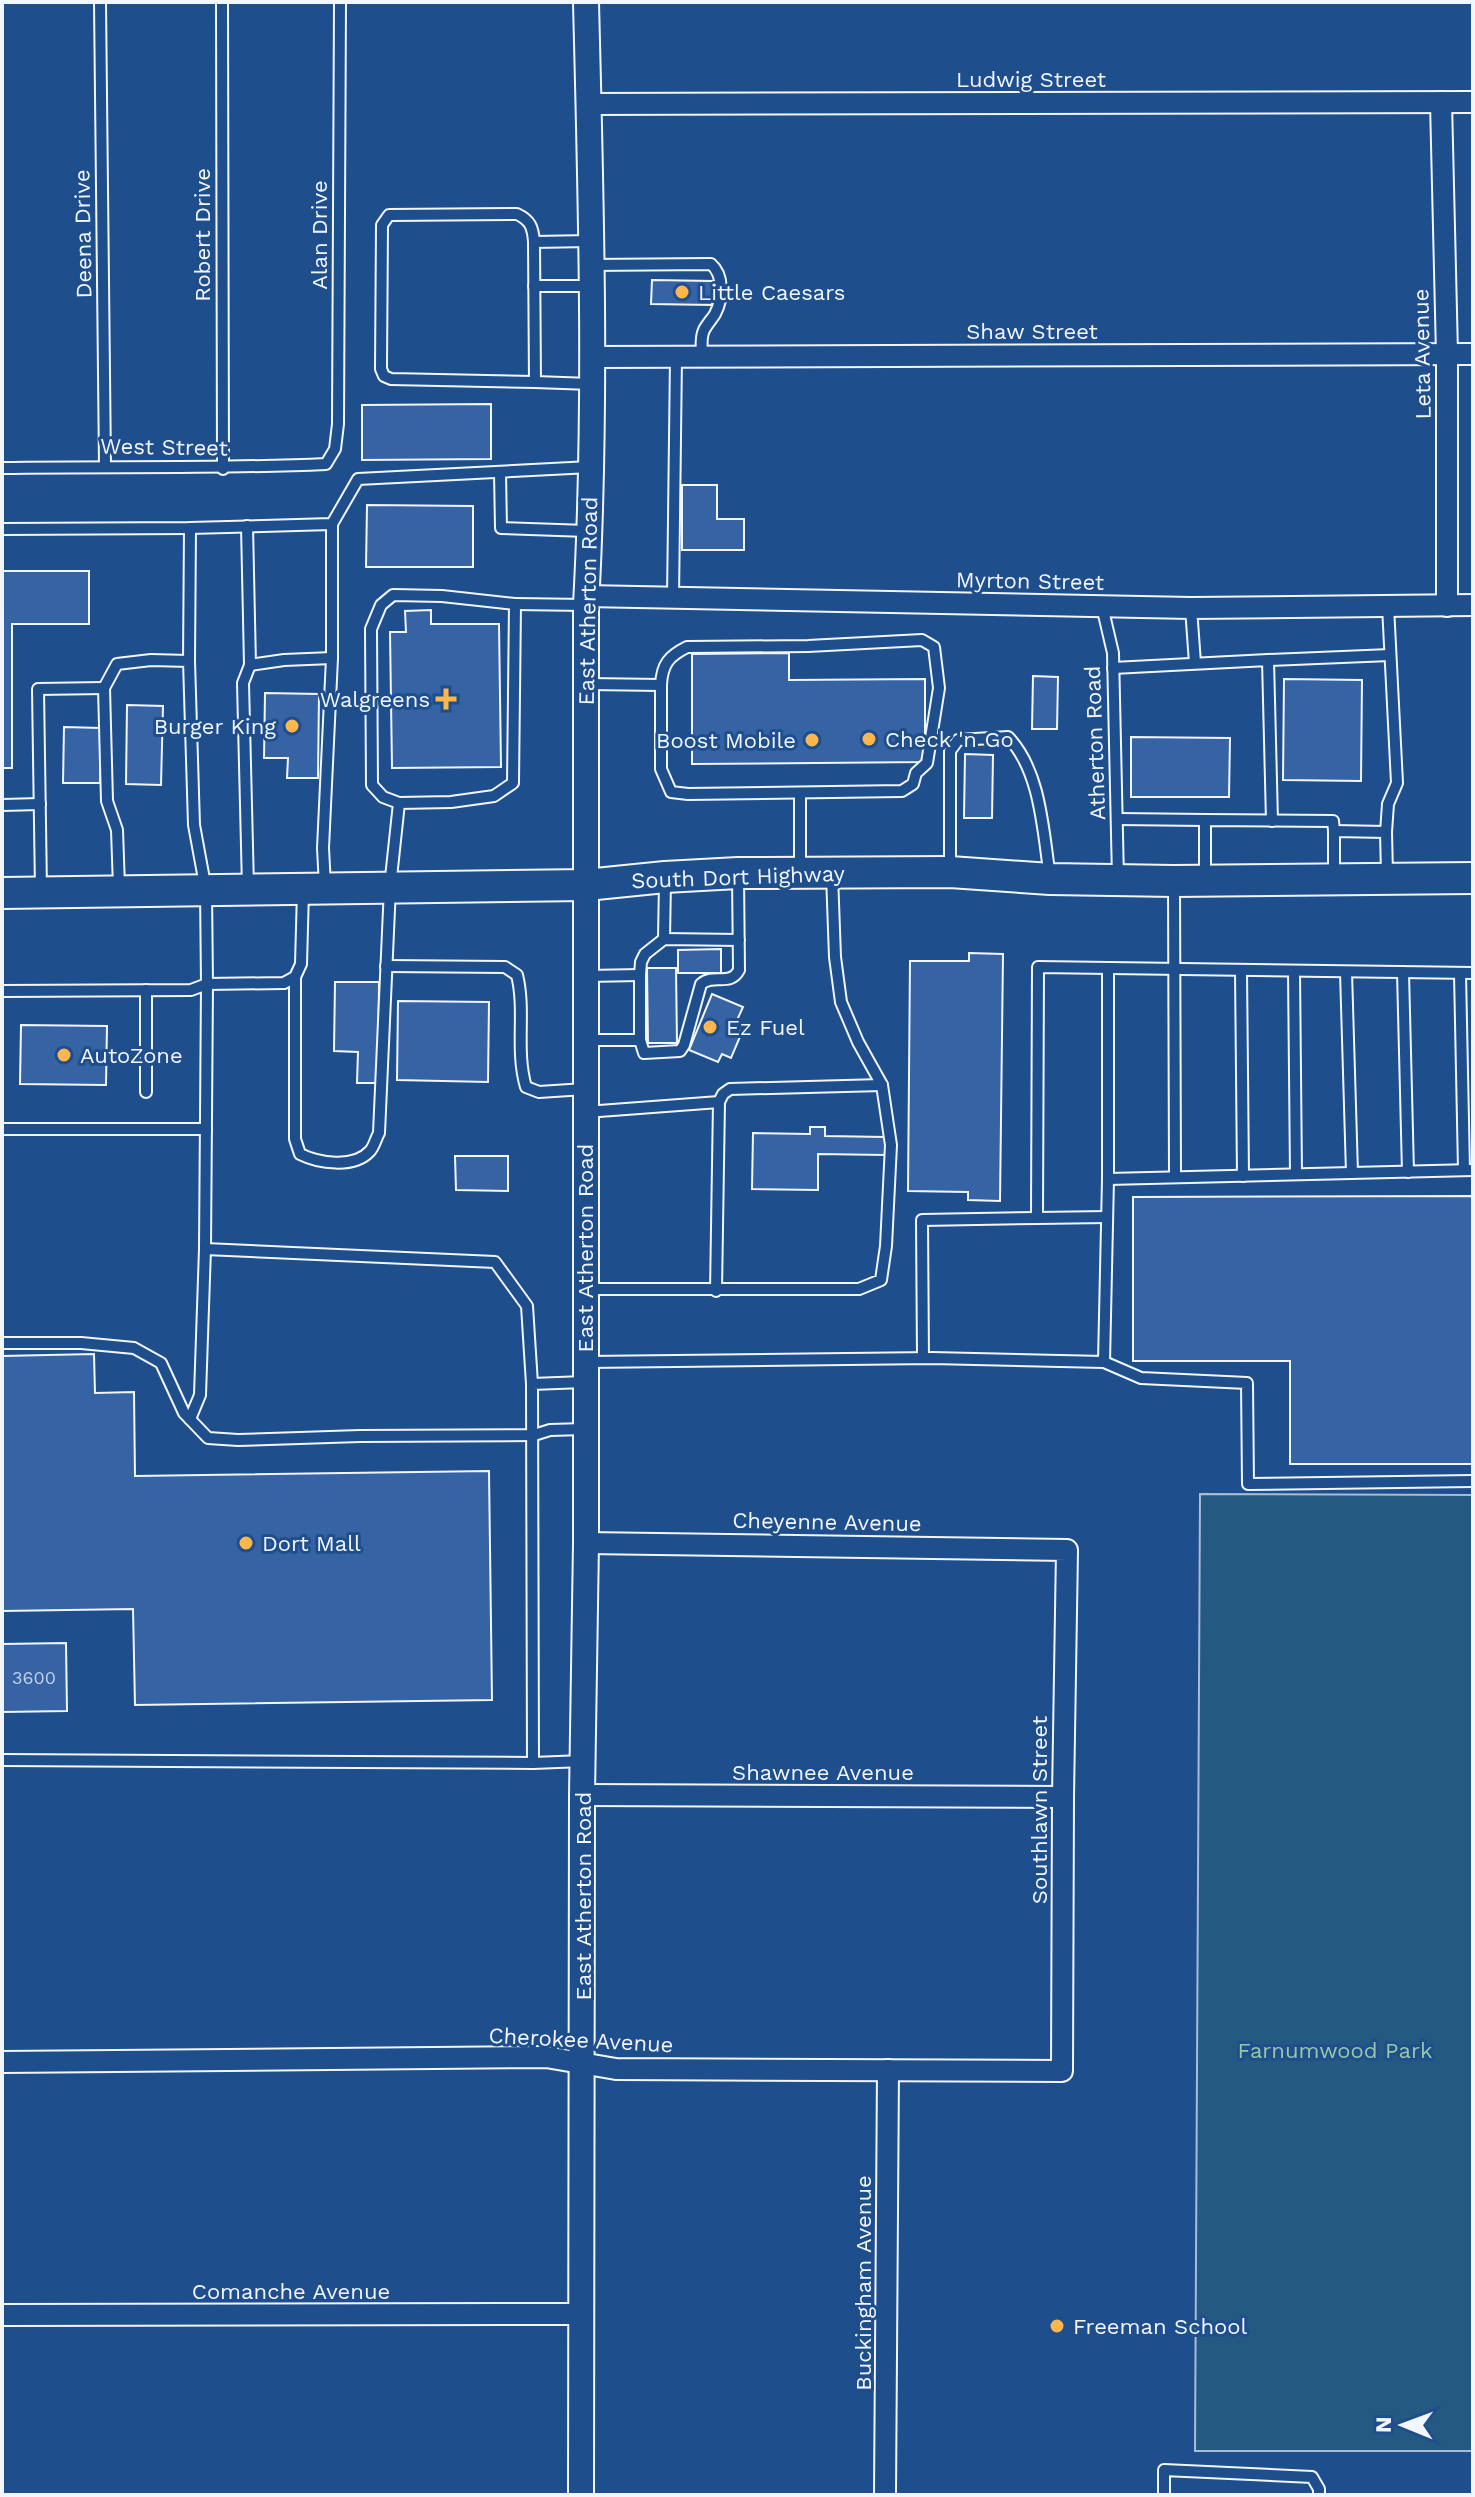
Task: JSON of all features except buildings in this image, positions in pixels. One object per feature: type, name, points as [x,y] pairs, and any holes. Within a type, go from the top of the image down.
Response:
[{"type":"main road","name":"South Dort Highway","points":[[2,893],[586,885],[738,873],[950,872],[1050,879],[1174,881],[1473,878]]},
{"type":"street","name":"East Atherton Road","points":[[581,2495],[582,1795],[586,1543],[586,600],[591,384],[586,2]]},
{"type":"street","name":"Leta Avenue","points":[[1441,102],[1447,354],[1447,606]]},
{"type":"street","name":"Ludwig Street","points":[[588,104],[1473,102]]},
{"type":"street","name":"Shaw Street","points":[[591,357],[1473,354]]},
{"type":"street","name":"Myrton Street","points":[[586,600],[1191,608],[1473,605]]},
{"type":"street","name":"Cheyenne Avenue","points":[[586,1543],[1067,1550]]},
{"type":"street","name":"Southlawn Street","points":[[1062,2071],[1067,1550]]},
{"type":"street","name":"Shawnee Avenue","points":[[582,1795],[1063,1797]]},
{"type":"street","name":"Cherokee Avenue","points":[[2,2062],[546,2057],[616,2069],[1062,2071]]},
{"type":"street","name":"Buckingham Avenue","points":[[885,2495],[888,2070]]},
{"type":"street","name":"Comanche Avenue","points":[[2,2315],[580,2314]]},
{"type":"lane","name":"Deena Drive","points":[[100,2],[105,466]]},
{"type":"lane","name":"Robert Drive","points":[[222,2],[223,469]]},
{"type":"lane","name":"Alan Drive","points":[[326,464],[335,449],[338,424],[340,2]]},
{"type":"lane","points":[[535,382],[534,242],[533,228],[528,219],[517,214],[389,215],[382,225],[381,369],[384,376],[391,379],[591,384]]},
{"type":"lane","points":[[534,242],[590,241]]},
{"type":"lane","points":[[534,286],[590,275],[711,264],[721,280],[720,294],[717,312],[702,332],[702,356]]},
{"type":"lane","points":[[673,599],[676,357]]},
{"type":"lane","name":"West Street","points":[[2,468],[105,466],[223,469],[326,464]]},
{"type":"lane","points":[[399,803],[390,887],[379,1133],[369,1152],[353,1162],[313,1161],[300,1154],[295,1139],[295,977],[301,964],[323,848],[332,658],[332,524],[358,479],[590,467]]},
{"type":"lane","points":[[500,472],[501,528],[589,531]]},
{"type":"lane","points":[[2,529],[332,524]]},
{"type":"lane","points":[[247,526],[250,665],[243,683],[248,889]]},
{"type":"lane","points":[[190,528],[189,661],[194,825],[206,890],[207,984],[205,1249],[200,1395],[190,1419]]},
{"type":"lane","points":[[515,604],[513,783],[494,796],[451,802],[399,803],[383,797],[372,785],[371,629],[381,605],[393,595],[442,596],[515,604],[586,600]]},
{"type":"lane","name":"Atherton Road","points":[[1102,606],[1113,653],[1118,880]]},
{"type":"lane","points":[[1387,878],[1388,804],[1397,783],[1388,606]]},
{"type":"lane","points":[[1191,608],[1195,663]]},
{"type":"lane","points":[[922,640],[934,647],[939,688],[927,763],[916,773],[913,784],[902,791],[671,792],[661,769],[661,685],[661,673],[669,655],[687,647],[808,646],[922,640]]},
{"type":"lane","points":[[1113,668],[1390,655]]},
{"type":"lane","points":[[250,665],[332,658]]},
{"type":"lane","points":[[119,891],[117,830],[107,801],[104,688],[117,664],[151,660],[189,661]]},
{"type":"lane","points":[[1268,660],[1272,821]]},
{"type":"lane","points":[[586,684],[661,685]]},
{"type":"lane","points":[[41,892],[38,689],[104,688]]},
{"type":"lane","points":[[950,872],[950,751],[958,740],[1008,737],[1018,747],[1030,776],[1040,814],[1050,879]]},
{"type":"lane","points":[[800,793],[800,874]]},
{"type":"lane","points":[[2,805],[40,804]]},
{"type":"lane","points":[[1118,819],[1333,821],[1333,879]]},
{"type":"lane","points":[[1205,820],[1205,880]]},
{"type":"lane","points":[[1334,831],[1386,832]]},
{"type":"lane","points":[[738,873],[739,940],[739,970],[737,975],[731,980],[703,981],[682,1049],[677,1053],[644,1053],[640,1040],[640,975],[645,954],[664,939],[739,940]]},
{"type":"lane","points":[[585,1289],[859,1289],[881,1280],[886,1246],[891,1145],[882,1085],[858,1042],[841,1002],[835,957],[832,873]]},
{"type":"lane","points":[[664,939],[665,877]]},
{"type":"lane","points":[[1174,881],[1175,1176]]},
{"type":"lane","points":[[386,966],[505,967],[517,975],[521,990],[521,1069],[526,1087],[587,1100],[719,1102]]},
{"type":"lane","points":[[1037,1218],[1038,967],[1473,973]]},
{"type":"lane","points":[[1104,1362],[1108,968]]},
{"type":"lane","points":[[1241,970],[1243,1176]]},
{"type":"lane","points":[[1294,971],[1296,1174]]},
{"type":"lane","points":[[1346,972],[1352,1173]]},
{"type":"lane","points":[[1403,972],[1408,1172]]},
{"type":"lane","points":[[1108,1179],[1468,1170],[1460,973]]},
{"type":"lane","points":[[587,976],[640,975]]},
{"type":"lane","points":[[2,991],[191,990],[207,984],[284,983],[295,977]]},
{"type":"lane","points":[[146,990],[146,1092]]},
{"type":"lane","points":[[587,1040],[640,1040]]},
{"type":"lane","points":[[716,1291],[719,1102],[723,1094],[730,1089],[882,1085]]},
{"type":"lane","points":[[2,1129],[206,1129]]},
{"type":"lane","points":[[923,1358],[922,1220],[1107,1217]]},
{"type":"lane","points":[[205,1249],[495,1262],[527,1306],[534,1435],[533,1763]]},
{"type":"lane","points":[[2,1343],[81,1343],[134,1348],[161,1363],[184,1413],[208,1438],[534,1435],[550,1430],[584,1429]]},
{"type":"lane","points":[[532,1384],[585,1372],[923,1358],[1104,1362],[1141,1378],[1247,1383],[1248,1484],[1473,1481]]},
{"type":"lane","points":[[2,1760],[584,1761]]},
{"type":"lane","points":[[1164,2495],[1164,2470],[1312,2477],[1319,2495]]},
{"type":"green space","name":"Farnumwood Park","points":[[1200,1494],[1473,1495],[1473,2451],[1195,2451]]},
{"type":"place","name":"Little Caesars","points":[[682,292]]},
{"type":"place","name":"Walgreens","points":[[446,699]]},
{"type":"place","name":"Burger King","points":[[292,726]]},
{"type":"place","name":"Check 'n Go","points":[[869,739]]},
{"type":"place","name":"Boost Mobile","points":[[812,740]]},
{"type":"place","name":"Ez Fuel","points":[[710,1027]]},
{"type":"place","name":"AutoZone","points":[[64,1055]]},
{"type":"place","name":"Dort Mall","points":[[246,1543]]},
{"type":"place","name":"Freeman School","points":[[1057,2326]]}]
